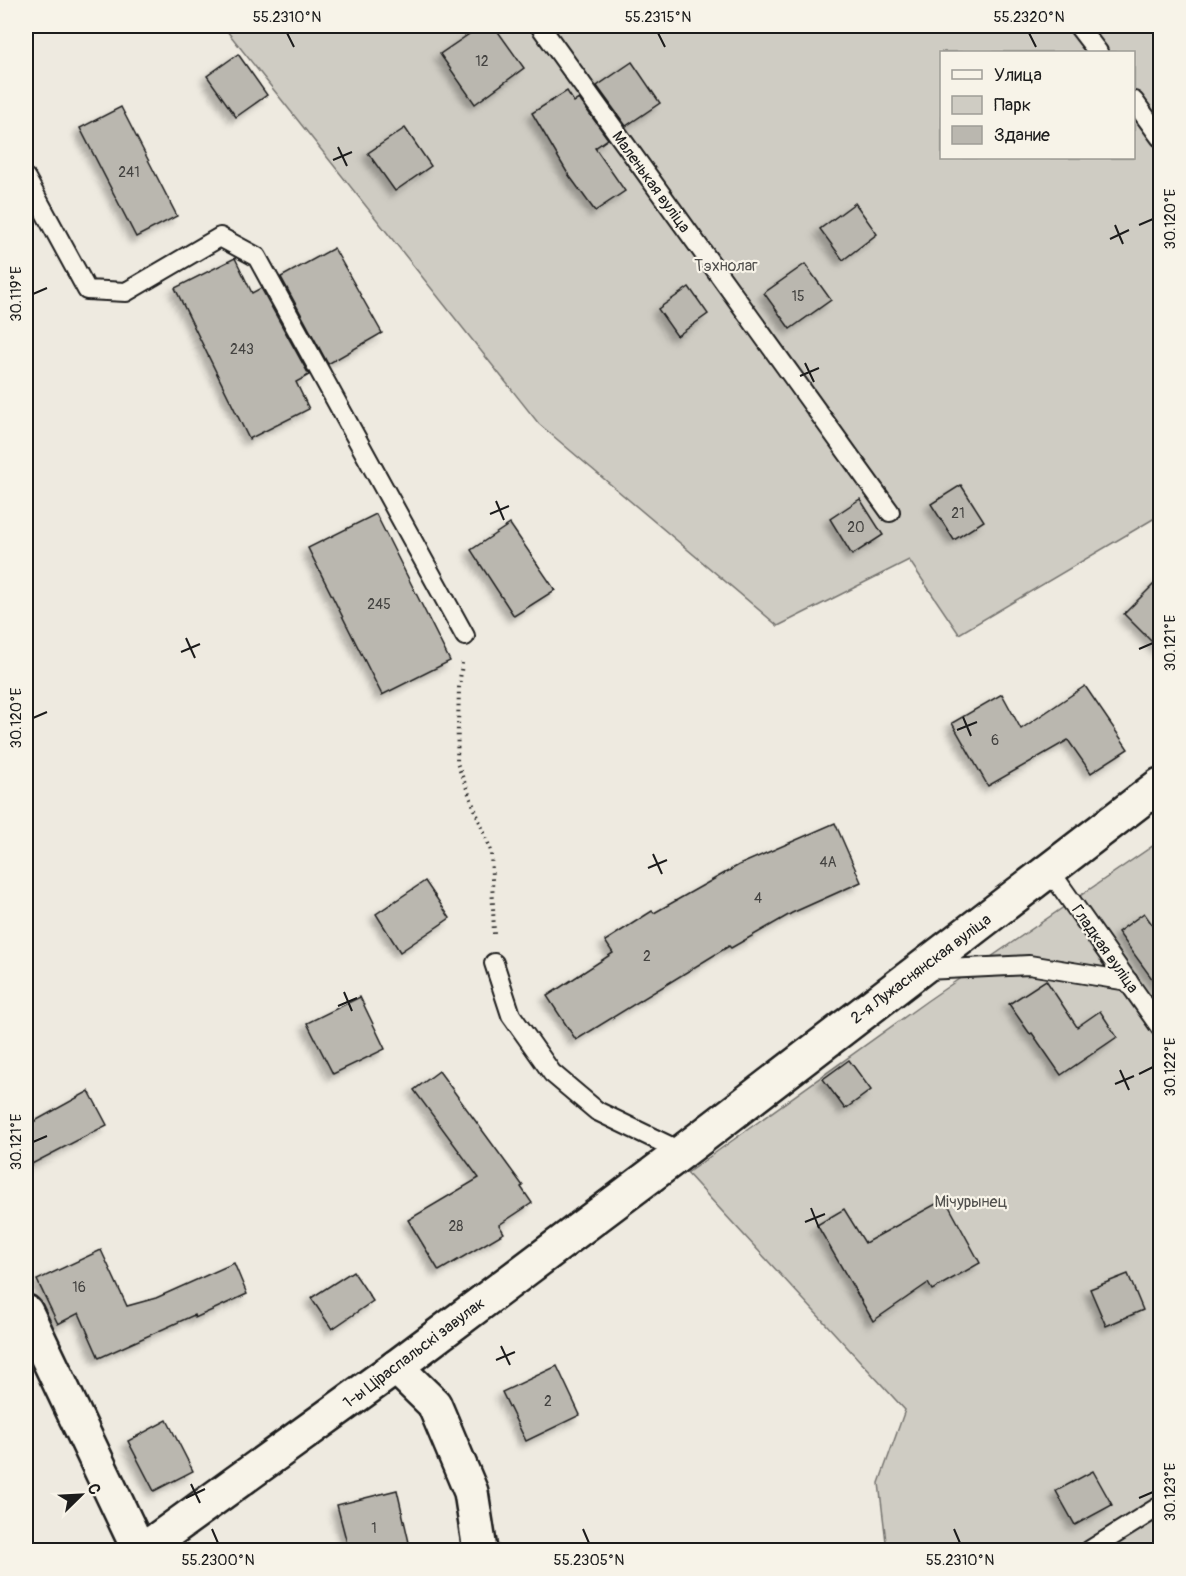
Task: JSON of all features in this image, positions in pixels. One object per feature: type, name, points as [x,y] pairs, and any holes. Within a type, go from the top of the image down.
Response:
[{"type":"street","name":"2-я Лужаснянская вуліца","points":[[682,1152],[1161,786]]},
{"type":"street","name":"1-ы Ціраспальскі завулак","points":[[141,1551],[396,1367],[682,1152]]},
{"type":"street","points":[[26,1312],[141,1551]]},
{"type":"street","points":[[396,1367],[434,1404],[471,1492],[480,1551]]},
{"type":"lane","name":"Маленькая вуліца","points":[[540,26],[890,513]]},
{"type":"lane","points":[[1078,26],[1097,51]]},
{"type":"lane","points":[[1135,102],[1161,137]]},
{"type":"lane","points":[[26,178],[87,290],[126,292],[220,237],[257,257],[465,636]]},
{"type":"lane","name":"Гладкая вуліца","points":[[1050,871],[1161,1026]]},
{"type":"lane","points":[[494,963],[511,1015],[552,1073],[597,1111],[682,1152]]},
{"type":"lane","points":[[920,970],[1029,965],[1128,981]]},
{"type":"lane","points":[[1090,1551],[1161,1506]]},
{"type":"path","points":[[465,636],[459,688],[457,763],[491,851],[494,963]]},
{"type":"green space","name":"Тэхнолаг","points":[[223,26],[1160,26],[1160,515],[959,634],[909,560],[778,626],[539,424]]},
{"type":"green space","name":"Мічурынец","points":[[1160,841],[1160,1550],[887,1550],[879,1483],[905,1410],[687,1173],[927,1001]]},
{"type":"building","points":[[481,26],[494,26],[524,68],[475,104],[440,54]]},
{"type":"building","points":[[238,54],[267,95],[236,117],[207,76]]},
{"type":"building","points":[[632,62],[660,103],[626,126],[597,86]]},
{"type":"building","points":[[567,91],[574,102],[579,99],[608,139],[595,148],[625,191],[595,211],[568,174],[532,113]]},
{"type":"building","points":[[121,107],[177,216],[136,237],[80,128]]},
{"type":"building","points":[[405,128],[431,166],[395,191],[368,153]]},
{"type":"building","points":[[855,203],[877,234],[843,260],[820,229]]},
{"type":"building","points":[[334,248],[382,333],[328,364],[281,277]]},
{"type":"building","points":[[235,258],[252,293],[261,288],[309,375],[296,382],[309,409],[249,439],[175,288]]},
{"type":"building","points":[[805,264],[831,300],[790,329],[764,293]]},
{"type":"building","points":[[689,287],[708,314],[677,336],[658,309]]},
{"type":"building","points":[[961,485],[984,521],[954,540],[931,504]]},
{"type":"building","points":[[860,499],[883,535],[852,555],[830,519]]},
{"type":"building","points":[[376,514],[450,661],[382,695],[308,548]]},
{"type":"building","points":[[510,524],[555,590],[514,616],[471,550]]},
{"type":"building","points":[[1161,577],[1161,651],[1124,614]]},
{"type":"building","points":[[1085,686],[1128,749],[1091,773],[1068,740],[988,786],[952,723],[1002,694],[1021,729]]},
{"type":"building","points":[[835,823],[861,882],[792,913],[731,948],[729,946],[576,1040],[547,996],[613,953],[605,941],[652,911],[654,913],[739,865]]},
{"type":"building","points":[[425,881],[450,918],[400,952],[376,914]]},
{"type":"building","points":[[1144,913],[1161,937],[1161,991],[1118,932]]},
{"type":"building","points":[[1046,980],[1077,1027],[1100,1011],[1117,1037],[1061,1075],[1009,1004]]},
{"type":"building","points":[[360,997],[385,1049],[333,1074],[307,1023]]},
{"type":"building","points":[[849,1060],[871,1090],[845,1109],[823,1079]]},
{"type":"building","points":[[439,1071],[523,1186],[521,1187],[532,1203],[499,1225],[504,1233],[439,1271],[408,1220],[479,1178],[414,1090]]},
{"type":"building","points":[[89,1091],[107,1125],[26,1167],[26,1126]]},
{"type":"building","points":[[945,1199],[980,1263],[932,1290],[928,1283],[873,1321],[817,1225],[844,1209],[865,1243]]},
{"type":"building","points":[[101,1250],[127,1306],[156,1298],[234,1263],[247,1294],[99,1358],[79,1313],[58,1324],[37,1280]]},
{"type":"building","points":[[353,1271],[373,1301],[332,1329],[311,1298]]},
{"type":"building","points":[[1128,1274],[1143,1310],[1106,1326],[1090,1289]]},
{"type":"building","points":[[557,1366],[580,1415],[526,1441],[502,1392]]},
{"type":"building","points":[[167,1420],[193,1471],[154,1491],[128,1441]]},
{"type":"building","points":[[1093,1471],[1112,1505],[1075,1525],[1056,1491]]},
{"type":"building","points":[[397,1490],[411,1551],[349,1551],[337,1505]]}]
